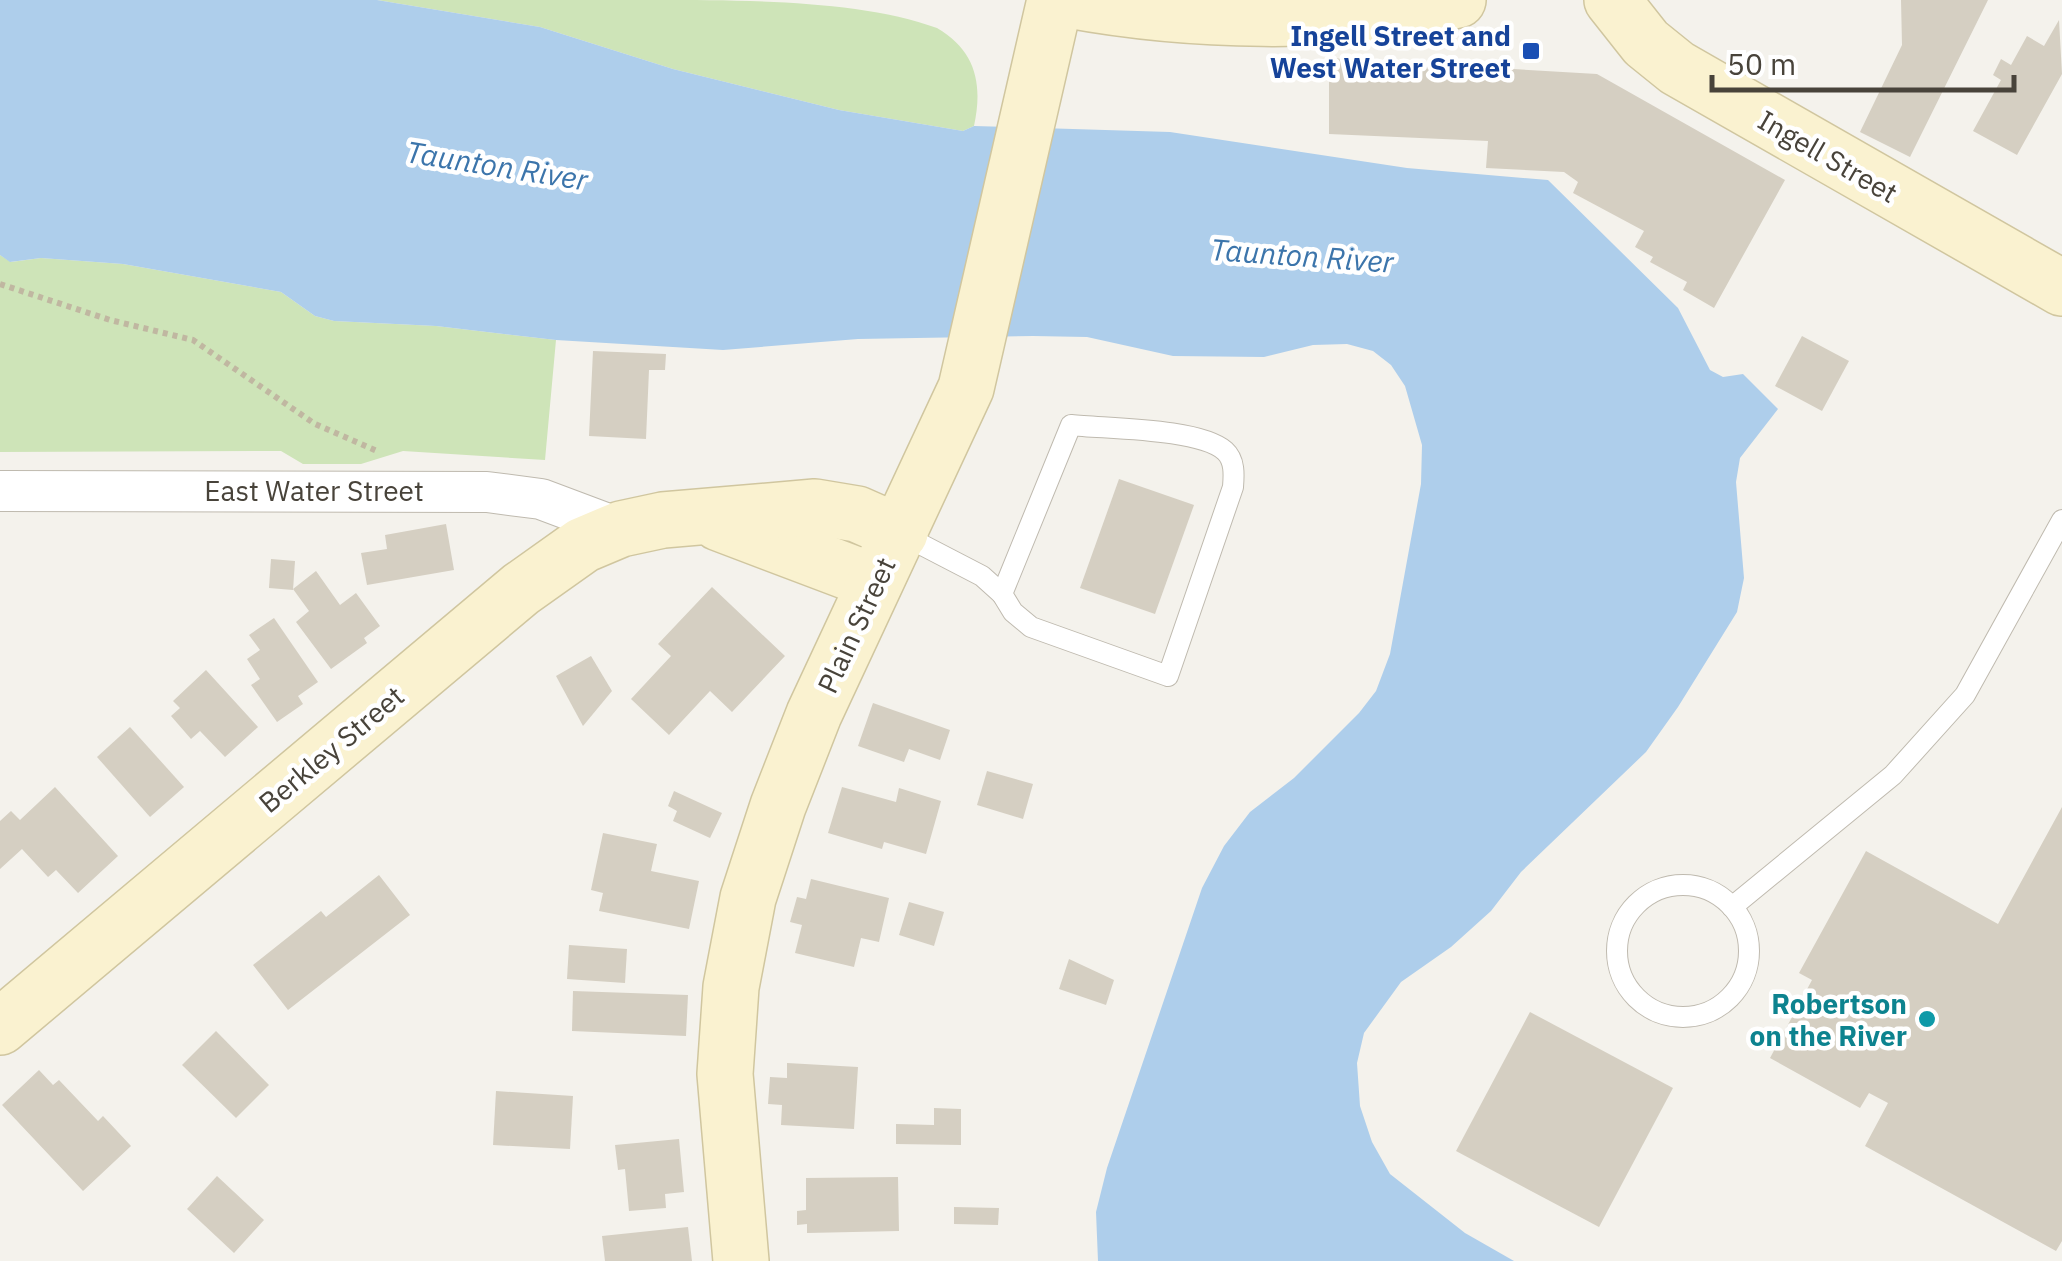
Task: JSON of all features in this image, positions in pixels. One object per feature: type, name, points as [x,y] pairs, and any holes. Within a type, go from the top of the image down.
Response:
[{"type":"main road","name":"Plain Street","points":[[742,1261],[725,1074],[740,930],[789,774],[946,435],[974,360],[1055,0]]},
{"type":"main road","points":[[1068,0],[1214,14],[1345,15],[1427,3]]},
{"type":"main road","name":"Ingell Street","points":[[1612,0],[1646,43],[1677,68],[2062,288]]},
{"type":"main road","points":[[686,518],[815,507],[857,514],[900,533]]},
{"type":"main road","points":[[686,518],[744,530],[875,582]]},
{"type":"main road","name":"Berkley Street","points":[[0,1027],[521,589],[583,545],[621,529],[686,518]]},
{"type":"street","name":"East Water Street","points":[[0,491],[486,492],[542,499],[621,529]]},
{"type":"lane","points":[[900,533],[982,576],[1002,594],[1012,612],[1031,627],[1168,676],[1233,488],[1232,460],[1225,451],[1198,439],[1071,425],[1002,594]]},
{"type":"lane","points":[[1732,907],[1893,775],[1965,694],[2062,520]]},
{"type":"lane","points":[[1687,885],[1716,894],[1732,907],[1743,924],[1748,955],[1740,984],[1726,1000],[1709,1012],[1678,1016],[1649,1007],[1633,994],[1622,977],[1618,946],[1626,917],[1639,901],[1656,890],[1687,885]]},
{"type":"path","points":[[0,284],[110,320],[193,340],[314,424],[380,452]]},
{"type":"green space","points":[[377,0],[764,1],[874,12],[937,28],[950,37],[973,70],[977,111],[974,126],[963,131],[839,110],[673,69],[540,27]]},
{"type":"green space","points":[[0,255],[11,262],[41,258],[123,264],[281,292],[315,316],[334,321],[436,326],[556,340],[545,460],[403,451],[361,464],[303,464],[281,451],[0,452]]},
{"type":"water","name":"Taunton River","points":[[0,0],[377,0],[540,27],[673,69],[839,110],[963,131],[974,126],[1170,132],[1407,168],[1548,180],[1678,308],[1710,370],[1723,377],[1743,374],[1778,409],[1740,458],[1736,482],[1744,578],[1737,612],[1678,707],[1646,752],[1521,872],[1491,911],[1451,947],[1401,982],[1364,1033],[1357,1063],[1360,1106],[1372,1142],[1390,1174],[1465,1233],[1514,1261],[1098,1261],[1096,1212],[1107,1168],[1202,888],[1224,846],[1250,812],[1294,778],[1359,713],[1376,691],[1390,654],[1421,484],[1422,445],[1405,386],[1391,365],[1373,351],[1347,344],[1313,345],[1264,357],[1173,356],[1087,337],[858,339],[723,350],[556,340],[436,326],[334,321],[315,316],[281,292],[123,264],[41,258],[10,262],[0,255]]},
{"type":"building","points":[[1901,0],[1988,0],[1910,157],[1860,132],[1902,45]]},
{"type":"building","points":[[2059,20],[2062,74],[2017,155],[1973,131],[2001,80],[1993,75],[2001,59],[2011,65],[2027,36],[2044,46]]},
{"type":"building","points":[[1329,58],[1597,74],[1785,180],[1714,308],[1683,290],[1687,282],[1650,262],[1653,257],[1635,247],[1644,231],[1573,193],[1578,182],[1564,172],[1486,168],[1488,141],[1329,134]]},
{"type":"building","points":[[1802,336],[1849,361],[1822,411],[1775,386]]},
{"type":"building","points":[[593,351],[666,354],[665,370],[649,370],[646,439],[589,436]]},
{"type":"building","points":[[1119,479],[1194,505],[1155,614],[1080,588]]},
{"type":"building","points":[[446,524],[454,570],[367,585],[361,553],[387,549],[385,535]]},
{"type":"building","points":[[271,559],[295,561],[293,590],[269,588]]},
{"type":"building","points":[[316,571],[340,605],[356,593],[380,626],[364,638],[367,643],[331,669],[296,622],[309,611],[293,589]]},
{"type":"building","points":[[712,587],[785,656],[732,712],[710,691],[669,735],[631,699],[671,656],[658,644]]},
{"type":"building","points":[[274,618],[318,682],[298,696],[303,704],[277,722],[251,685],[260,679],[247,659],[260,650],[249,635]]},
{"type":"building","points":[[591,656],[612,691],[583,726],[556,676]]},
{"type":"building","points":[[206,670],[258,727],[225,757],[200,731],[191,739],[171,716],[180,708],[173,701]]},
{"type":"building","points":[[873,703],[950,730],[940,760],[909,749],[904,762],[858,746]]},
{"type":"building","points":[[130,727],[184,787],[150,817],[97,757]]},
{"type":"building","points":[[987,771],[1033,784],[1023,819],[977,805]]},
{"type":"building","points":[[55,787],[118,856],[78,893],[56,870],[48,877],[22,849],[0,869],[0,821],[11,811],[20,820]]},
{"type":"building","points":[[842,787],[896,802],[899,788],[941,801],[926,854],[884,842],[882,849],[828,833]]},
{"type":"building","points":[[674,791],[722,813],[710,838],[673,821],[677,811],[668,806]]},
{"type":"building","name":"Robertson on the River","points":[[2062,807],[2062,1241],[2056,1251],[1865,1146],[1888,1103],[1869,1093],[1860,1108],[1770,1058],[1812,980],[1799,973],[1866,851],[1998,924]]},
{"type":"building","points":[[603,833],[657,844],[651,871],[699,881],[689,929],[599,911],[603,893],[591,890]]},
{"type":"building","points":[[379,875],[410,915],[288,1010],[253,965],[321,911],[326,917]]},
{"type":"building","points":[[811,879],[889,898],[879,942],[861,938],[854,967],[795,953],[802,925],[790,922],[797,897],[806,899]]},
{"type":"building","points":[[909,902],[944,912],[934,946],[899,935]]},
{"type":"building","points":[[569,945],[627,949],[625,983],[567,979]]},
{"type":"building","points":[[1069,959],[1114,980],[1106,1005],[1059,989]]},
{"type":"building","points":[[573,991],[688,995],[686,1036],[572,1031]]},
{"type":"building","points":[[1530,1012],[1673,1088],[1599,1227],[1456,1151]]},
{"type":"building","points":[[216,1031],[269,1085],[236,1118],[182,1065]]},
{"type":"building","points":[[787,1063],[858,1067],[854,1129],[781,1125],[782,1105],[768,1104],[770,1077],[787,1078]]},
{"type":"building","points":[[39,1070],[53,1085],[59,1080],[98,1121],[103,1116],[131,1146],[83,1191],[2,1105]]},
{"type":"building","points":[[496,1091],[573,1096],[570,1149],[493,1145]]},
{"type":"building","points":[[934,1108],[961,1109],[961,1145],[896,1144],[896,1124],[934,1125]]},
{"type":"building","points":[[679,1139],[684,1192],[665,1194],[666,1208],[629,1211],[625,1169],[618,1170],[615,1145]]},
{"type":"building","points":[[217,1176],[264,1220],[234,1253],[187,1209]]},
{"type":"building","points":[[898,1177],[899,1231],[807,1233],[807,1224],[797,1225],[797,1211],[806,1210],[806,1178]]},
{"type":"building","points":[[954,1207],[999,1208],[998,1225],[954,1224]]},
{"type":"building","points":[[688,1227],[692,1261],[605,1261],[602,1236]]},
{"type":"place","name":"Ingell Street and West Water Street","points":[[1531,51]]},
{"type":"place","name":"Robertson on the River","points":[[1927,1019]]}]
